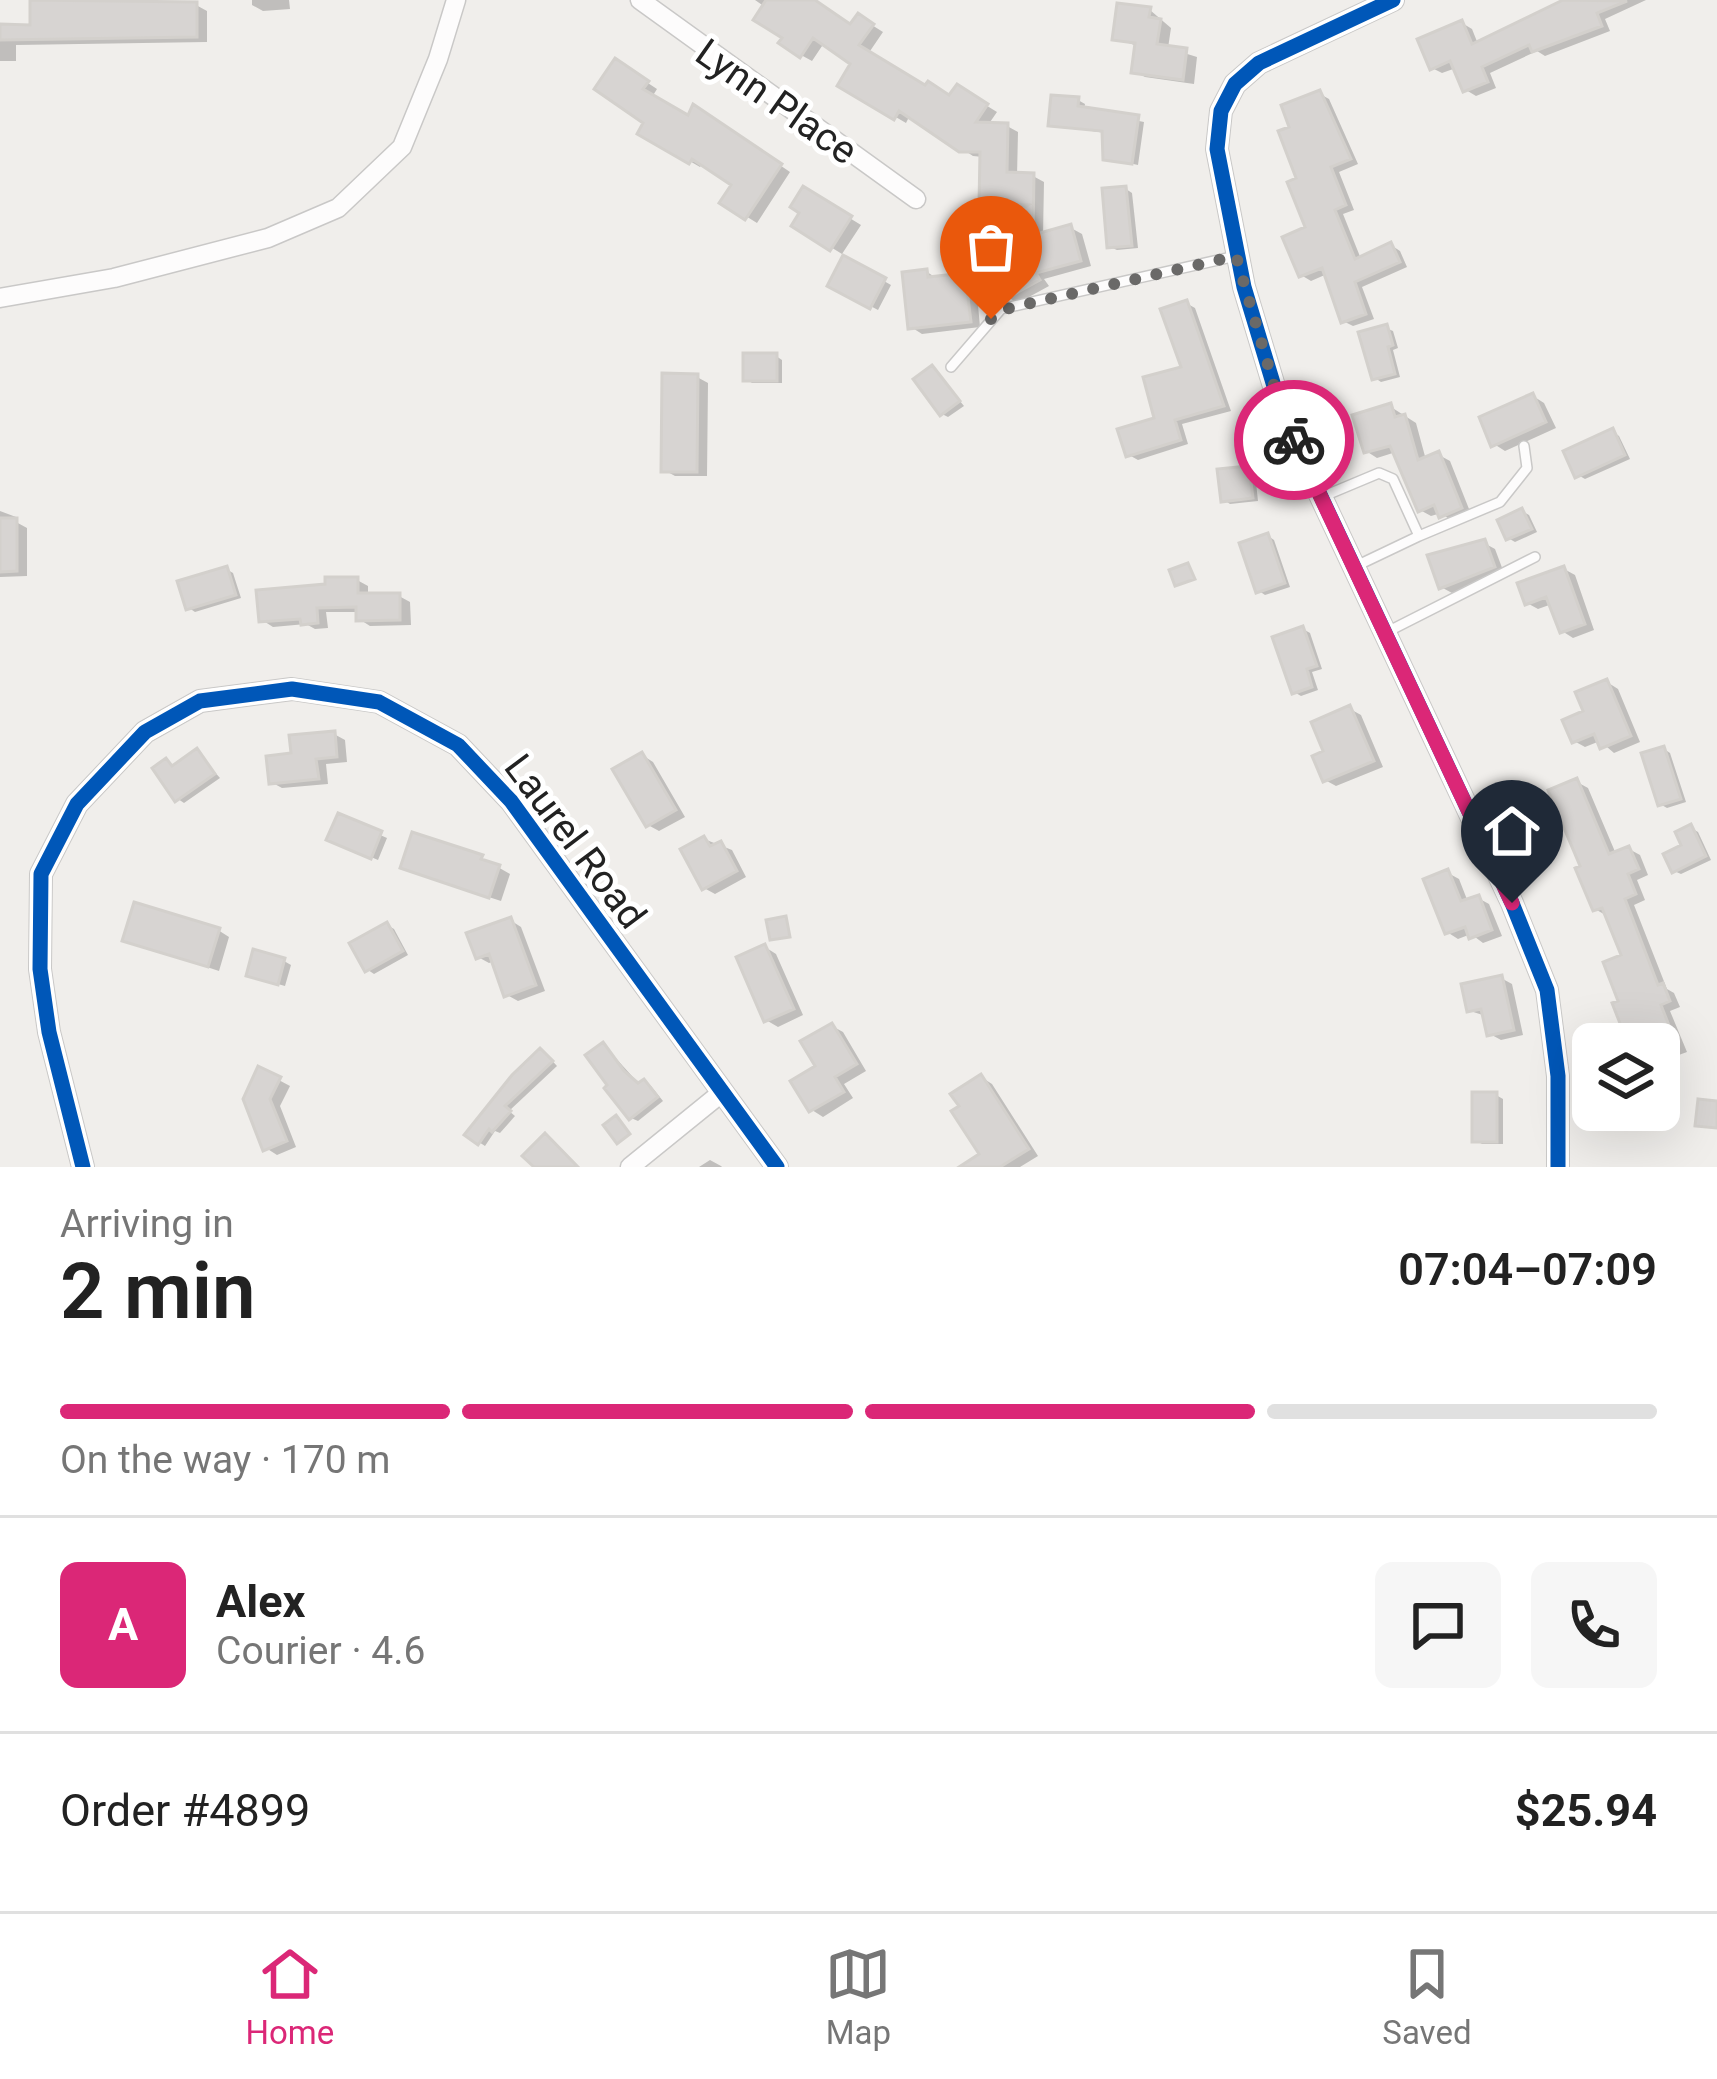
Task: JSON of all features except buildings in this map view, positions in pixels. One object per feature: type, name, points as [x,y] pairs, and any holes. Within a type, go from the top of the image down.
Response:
[{"type":"street","points":[[0,298],[114,278],[268,238],[338,208],[402,147],[456,0]]},
{"type":"street","name":"Lynn Place","points":[[640,0],[916,199]]},
{"type":"street","points":[[1393,0],[1259,63],[1235,84],[1221,111],[1217,149],[1236,256],[1283,416],[1512,903],[1547,989],[1558,1076],[1558,1166],[1567,1167]]},
{"type":"street","name":"Laurel Road","points":[[83,1167],[49,1032],[40,969],[41,874],[77,804],[145,732],[200,701],[292,689],[379,703],[458,746],[511,801],[777,1167]]},
{"type":"street","points":[[631,1167],[720,1094]]},
{"type":"lane","points":[[951,367],[1001,310],[1236,256]]},
{"type":"lane","points":[[1354,567],[1500,502],[1527,468],[1524,446]]},
{"type":"lane","points":[[1321,497],[1378,472],[1393,479],[1419,536]]},
{"type":"lane","points":[[1385,633],[1535,556]]},
{"type":"cycle path","points":[[1393,0],[1259,63],[1235,84],[1221,111],[1217,149],[1244,287],[1283,416],[1512,903],[1547,990],[1558,1076],[1558,1167]]},
{"type":"cycle path","points":[[83,1167],[49,1032],[40,969],[41,874],[77,804],[145,732],[200,701],[292,689],[379,702],[458,745],[511,801],[777,1167]]},
{"type":"way so far","points":[[991,319],[1001,310],[1236,256],[1294,440]]},
{"type":"route","points":[[1294,440],[1512,903]]}]
